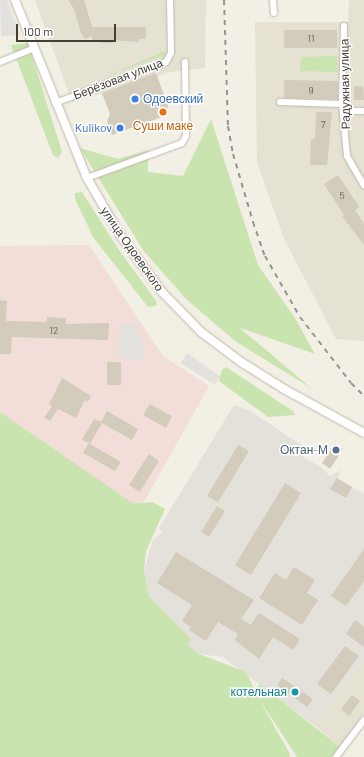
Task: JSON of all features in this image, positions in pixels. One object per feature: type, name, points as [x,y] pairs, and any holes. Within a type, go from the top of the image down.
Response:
[{"type":"street","name":"улица Одоевского","points":[[16,0],[55,103],[87,178],[141,265],[162,292],[201,332],[241,362],[284,389],[363,431]]},
{"type":"street","name":"Берёзовая улица","points":[[55,103],[166,62],[171,53],[170,0]]},
{"type":"street","points":[[273,0],[274,13]]},
{"type":"street","name":"Радужная улица","points":[[344,26],[342,104],[345,111],[347,156],[364,186]]},
{"type":"street","points":[[0,62],[34,48]]},
{"type":"street","points":[[87,178],[182,143],[186,136],[185,62]]},
{"type":"street","points":[[280,102],[342,104]]},
{"type":"street","points":[[345,111],[364,111]]},
{"type":"street","points":[[336,757],[364,720]]},
{"type":"shaded area","points":[[0,0],[7,0],[20,35],[1,36]]},
{"type":"shaded area","points":[[35,0],[206,0],[205,68],[171,72],[72,102]]},
{"type":"shaded area","points":[[349,0],[364,0],[364,341],[336,339],[284,239],[257,162],[255,22],[348,22]]},
{"type":"shaded area","points":[[89,245],[163,356],[209,386],[140,509],[0,419],[0,246]]},
{"type":"shaded area","points":[[119,325],[136,325],[143,345],[145,360],[119,359]]},
{"type":"shaded area","points":[[187,353],[220,376],[215,385],[181,363]]},
{"type":"shaded area","points":[[234,405],[250,411],[303,446],[299,454],[322,468],[330,476],[341,470],[337,479],[364,494],[364,658],[314,725],[223,657],[199,654],[188,645],[191,639],[149,596],[144,570],[153,540],[163,532],[159,528]]},
{"type":"shaded area","points":[[364,658],[364,716],[340,747],[314,725]]},
{"type":"green space","points":[[28,43],[62,152],[58,158],[53,155],[11,45]]},
{"type":"green space","points":[[159,50],[167,54],[163,59],[162,56],[102,78],[161,53]]},
{"type":"green space","points":[[337,56],[337,72],[300,71],[301,57]]},
{"type":"green space","points":[[211,119],[258,265],[295,318],[315,354],[240,328],[311,388],[235,341],[186,299],[143,250],[80,148],[118,159],[148,150],[148,172],[183,176]]},
{"type":"green space","points":[[82,192],[121,253],[157,302],[156,306],[148,307],[93,237],[75,199],[75,193]]},
{"type":"green space","points":[[226,367],[293,411],[295,415],[268,417],[219,381],[222,370]]},
{"type":"green space","points":[[0,412],[134,504],[152,502],[165,509],[146,551],[144,570],[149,596],[191,639],[188,645],[199,654],[246,672],[257,695],[256,689],[260,684],[340,747],[332,757],[297,757],[259,699],[290,754],[289,757],[0,757]]},
{"type":"building","points":[[68,0],[84,0],[92,27],[146,27],[146,39],[139,39],[139,42],[112,40],[112,43],[104,43],[92,41],[92,36],[85,39],[81,33],[74,9]]},
{"type":"building","points":[[284,30],[337,30],[337,48],[284,48]]},
{"type":"building","name":"Одоевский","points":[[156,73],[168,106],[167,115],[112,135],[107,121],[110,114],[102,93]]},
{"type":"building","points":[[284,80],[338,81],[338,99],[284,98]]},
{"type":"building","points":[[354,86],[363,86],[364,100],[354,100]]},
{"type":"building","points":[[316,112],[332,112],[327,165],[310,165],[311,139],[315,139]]},
{"type":"building","points":[[338,175],[359,207],[355,210],[364,224],[364,245],[342,216],[344,215],[324,184]]},
{"type":"building","points":[[0,300],[7,301],[6,321],[47,322],[47,317],[66,318],[66,324],[109,323],[108,340],[12,337],[11,354],[0,354]]},
{"type":"building","points":[[107,362],[121,362],[121,385],[107,385]]},
{"type":"building","points":[[62,378],[91,396],[88,402],[85,400],[76,418],[58,409],[50,421],[44,418],[52,406],[49,404]]},
{"type":"building","points":[[150,404],[172,416],[166,428],[143,415]]},
{"type":"building","points":[[107,411],[138,429],[132,440],[102,423],[90,444],[121,462],[115,471],[83,453],[89,443],[82,440],[94,419],[101,422]]},
{"type":"building","points":[[335,444],[343,449],[330,469],[322,463]]},
{"type":"building","points":[[238,445],[249,451],[218,502],[207,496]]},
{"type":"building","points":[[149,454],[159,461],[140,492],[129,485]]},
{"type":"building","points":[[337,478],[352,487],[346,498],[330,489]]},
{"type":"building","points":[[285,483],[301,493],[251,575],[235,565]]},
{"type":"building","points":[[217,506],[225,511],[209,537],[201,532]]},
{"type":"building","points":[[364,549],[364,581],[346,606],[331,596]]},
{"type":"building","points":[[176,552],[254,600],[241,619],[251,625],[259,613],[300,639],[293,650],[273,637],[259,659],[235,640],[238,634],[218,622],[206,641],[189,630],[191,627],[182,621],[192,605],[157,583]]},
{"type":"building","points":[[294,567],[315,580],[307,593],[318,600],[302,625],[259,598],[275,573],[286,580]]},
{"type":"building","points":[[355,620],[364,627],[364,647],[346,634]]},
{"type":"building","points":[[345,646],[359,656],[331,694],[317,684]]},
{"type":"building","name":"котельная","points":[[282,678],[313,699],[307,707],[277,685]]},
{"type":"building","points":[[352,695],[360,701],[349,716],[341,709]]},
{"type":"railway","points":[[224,0],[228,126],[233,154],[253,222],[265,256],[300,317],[351,383],[364,396]]},
{"type":"place","name":"Одоевский","points":[[135,99]]},
{"type":"place","name":"Суши маке","points":[[163,112]]},
{"type":"place","name":"Kulikov","points":[[120,128]]},
{"type":"place","name":"Октан-М","points":[[336,450]]},
{"type":"place","name":"котельная","points":[[295,692]]}]
